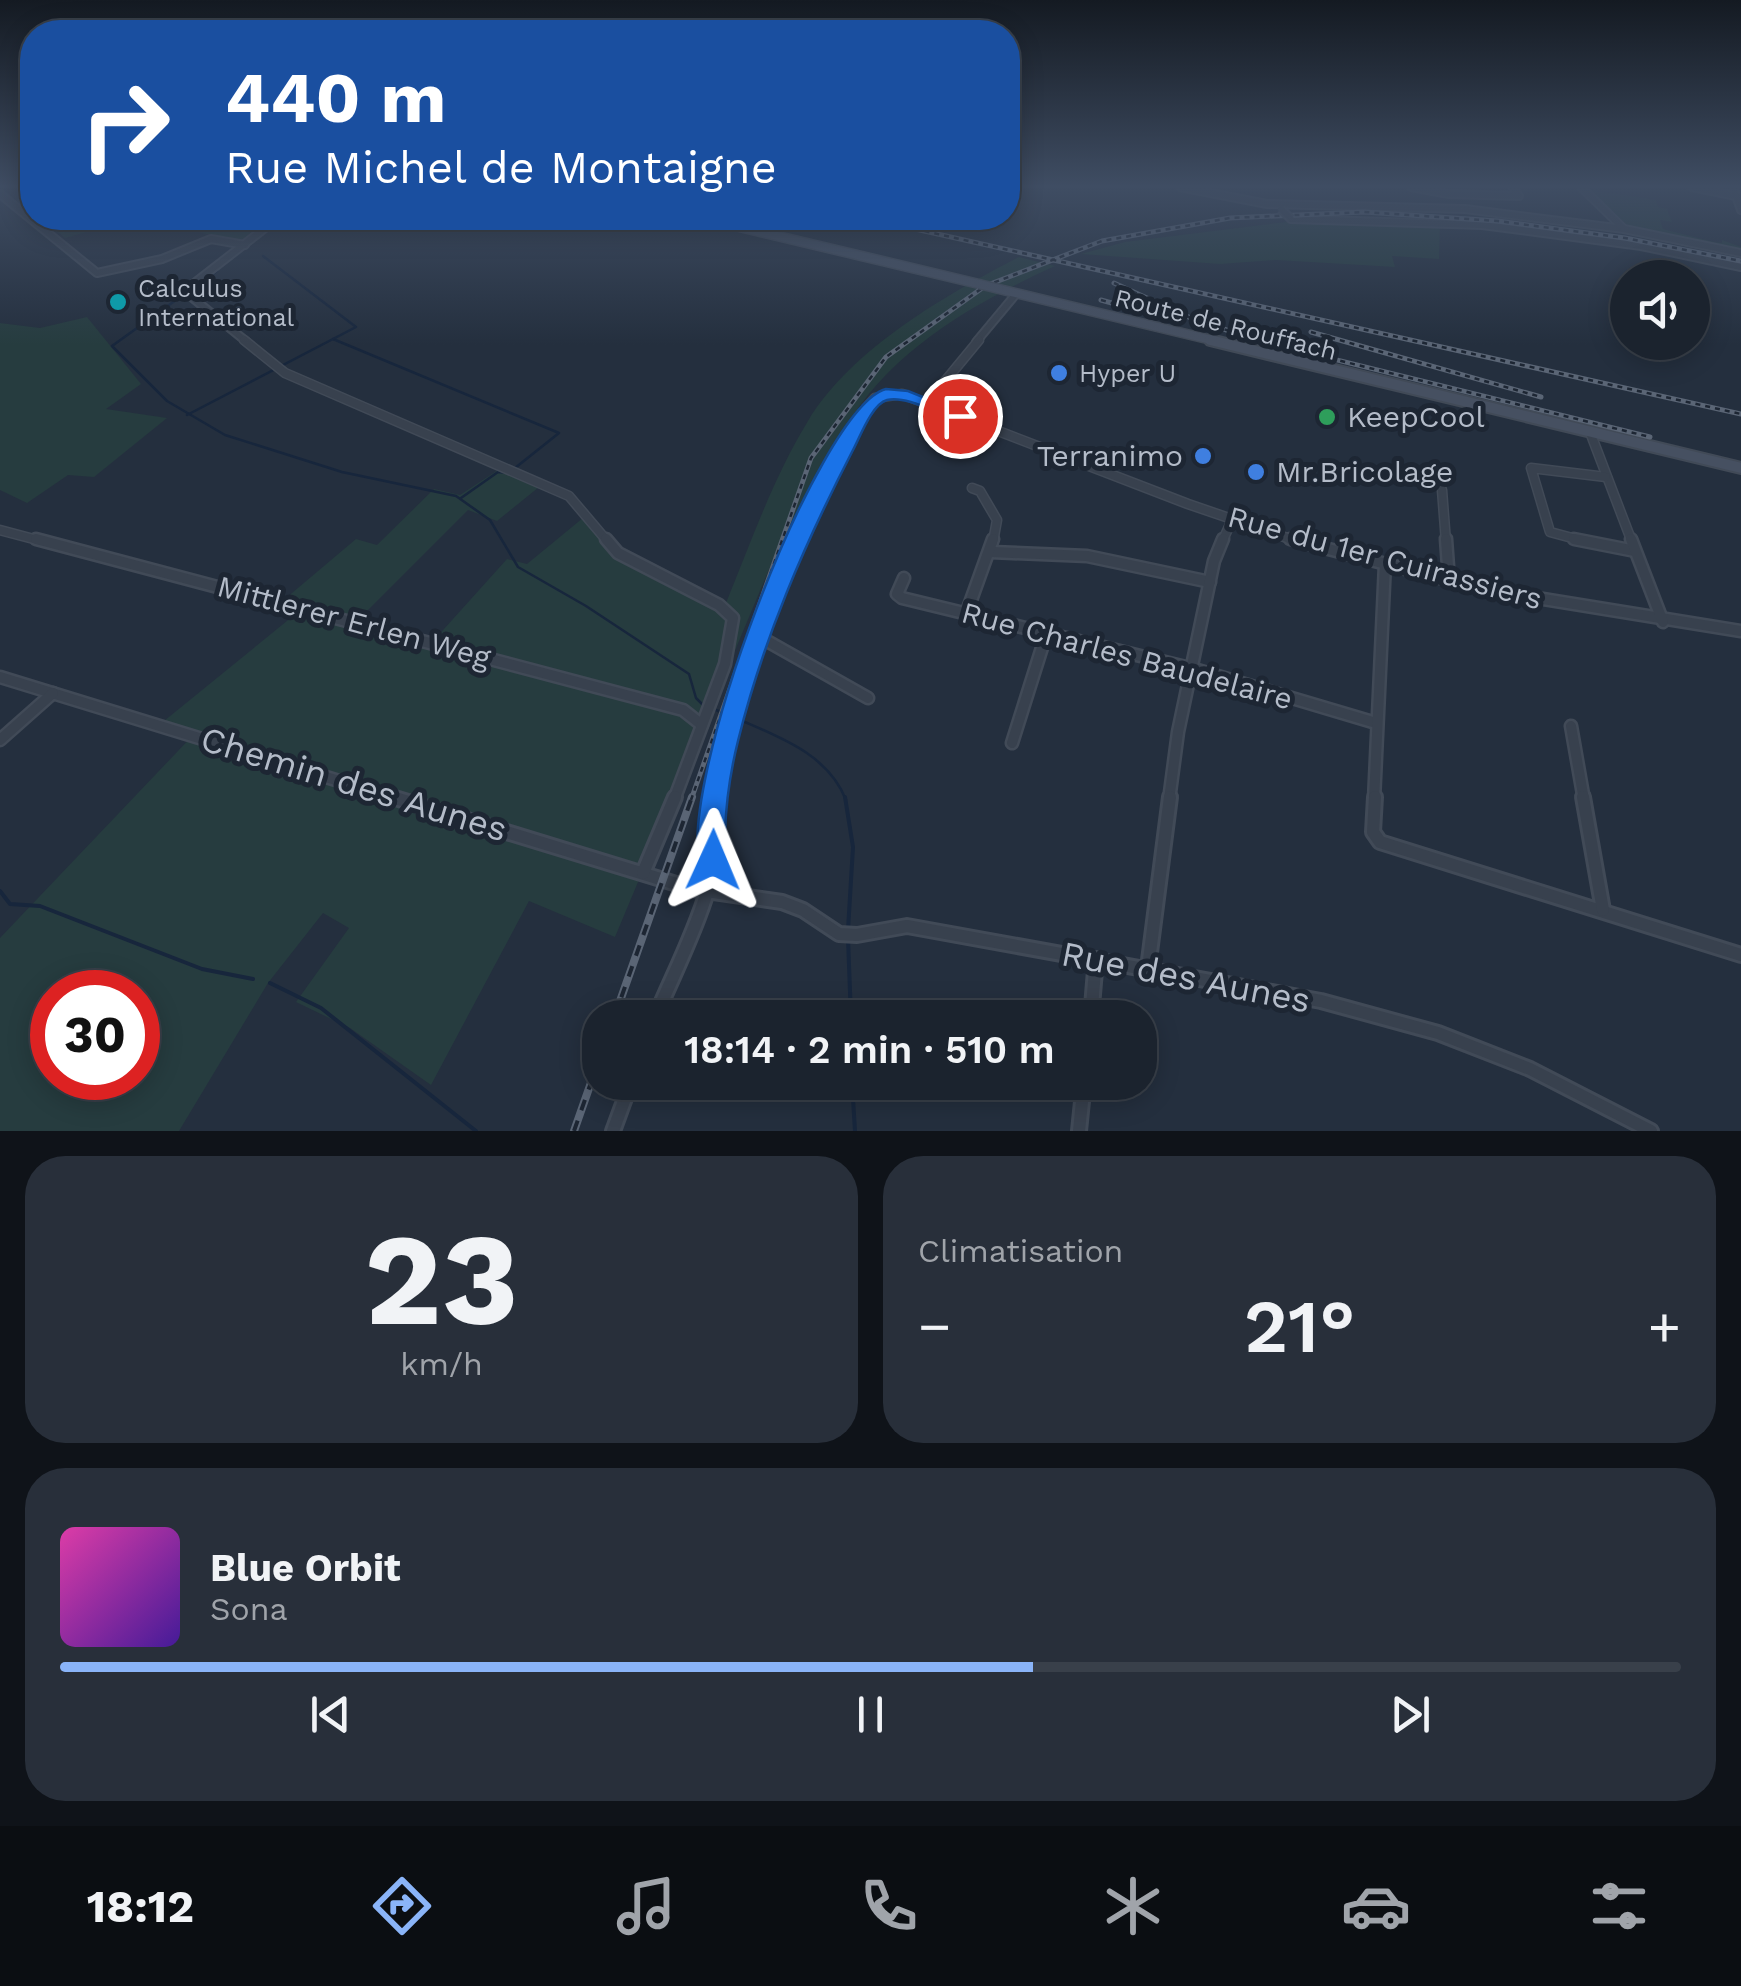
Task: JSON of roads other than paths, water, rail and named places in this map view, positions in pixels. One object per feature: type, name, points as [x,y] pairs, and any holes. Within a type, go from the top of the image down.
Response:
[{"type":"main road","name":"Route de Rouffach","points":[[793,240],[1741,468]]},
{"type":"street","points":[[57,240],[97,272],[162,259],[207,240]]},
{"type":"street","points":[[221,240],[245,244]]},
{"type":"street","points":[[250,240],[184,291],[285,373],[570,496],[618,553],[725,609],[736,628],[643,873]]},
{"type":"street","points":[[1594,240],[1741,267]]},
{"type":"street","points":[[1677,240],[1741,253]]},
{"type":"street","points":[[927,404],[1016,294]]},
{"type":"street","name":"Rue du 1er Cuirassiers","points":[[708,892],[713,860],[711,832],[731,717],[796,539],[866,408],[875,398],[886,394],[902,394],[1232,520],[1385,564],[1664,622],[1741,631]]},
{"type":"street","points":[[1590,432],[1664,622]]},
{"type":"street","points":[[1606,477],[1531,468],[1550,532],[1635,550]]},
{"type":"street","points":[[966,614],[991,552],[997,520],[980,491],[972,488]]},
{"type":"street","points":[[1442,490],[1449,580]]},
{"type":"street","points":[[1148,968],[1175,751],[1210,582],[1232,520]]},
{"type":"street","name":"Mittlerer Erlen Weg","points":[[0,530],[665,705],[692,714],[702,725]]},
{"type":"street","points":[[991,552],[1087,556],[1210,582]]},
{"type":"street","points":[[1385,564],[1373,832],[1380,842],[1484,879],[1604,910],[1741,955]]},
{"type":"street","name":"Rue Charles Baudelaire","points":[[904,578],[896,594],[902,598],[1194,669],[1376,723]]},
{"type":"street","points":[[1012,743],[1046,634]]},
{"type":"street","points":[[760,637],[868,698]]},
{"type":"street","name":"Chemin des Aunes","points":[[0,677],[708,892]]},
{"type":"street","points":[[0,740],[53,693]]},
{"type":"street","points":[[1571,726],[1604,910]]},
{"type":"street","points":[[663,1000],[708,892]]},
{"type":"street","name":"Rue des Aunes","points":[[708,892],[782,902],[803,910],[839,934],[857,935],[907,926],[1321,1002],[1456,1038],[1651,1131]]},
{"type":"street","points":[[1092,1000],[1096,959]]},
{"type":"street","points":[[613,1131],[624,1100]]},
{"type":"street","points":[[1080,1131],[1083,1100]]},
{"type":"waterway","points":[[189,414],[356,327],[263,256]]},
{"type":"waterway","points":[[194,288],[217,271]]},
{"type":"waterway","points":[[183,295],[112,346],[167,401],[189,414]]},
{"type":"waterway","points":[[333,339],[559,433],[515,468]]},
{"type":"waterway","points":[[189,414],[225,435],[342,472],[456,496],[490,520],[518,567],[586,606],[689,674],[696,698],[703,705]]},
{"type":"waterway","points":[[461,498],[498,472],[509,473]]},
{"type":"waterway","points":[[711,708],[731,716]]},
{"type":"waterway","points":[[738,719],[785,740],[815,759],[838,784],[845,798]]},
{"type":"waterway","points":[[845,798],[853,847],[848,930]]},
{"type":"waterway","points":[[0,891],[10,904],[40,906],[202,969],[253,979]]},
{"type":"waterway","points":[[848,938],[850,1000]]},
{"type":"waterway","points":[[270,983],[321,1008],[476,1131]]},
{"type":"waterway","points":[[853,1100],[855,1131]]},
{"type":"railway","points":[[963,240],[1053,260]]},
{"type":"railway","points":[[1053,260],[1109,240]]},
{"type":"railway","points":[[1634,240],[1741,261]]},
{"type":"railway","points":[[691,800],[811,458],[886,357],[985,286],[1053,260]]},
{"type":"railway","points":[[1053,260],[1741,414]]},
{"type":"railway","points":[[1114,283],[1193,319],[1260,341],[1650,437]]},
{"type":"railway","points":[[1101,300],[1169,319]]},
{"type":"railway","points":[[1311,332],[1541,397]]},
{"type":"railway","points":[[620,1000],[692,797]]},
{"type":"railway","points":[[574,1131],[585,1100]]},
{"type":"place","name":"Calculus International","points":[[118,302]]},
{"type":"place","name":"Hyper U","points":[[1059,373]]},
{"type":"place","name":"KeepCool","points":[[1327,417]]},
{"type":"place","name":"Terranimo","points":[[1203,456]]},
{"type":"place","name":"Mr.Bricolage","points":[[1256,472]]}]
